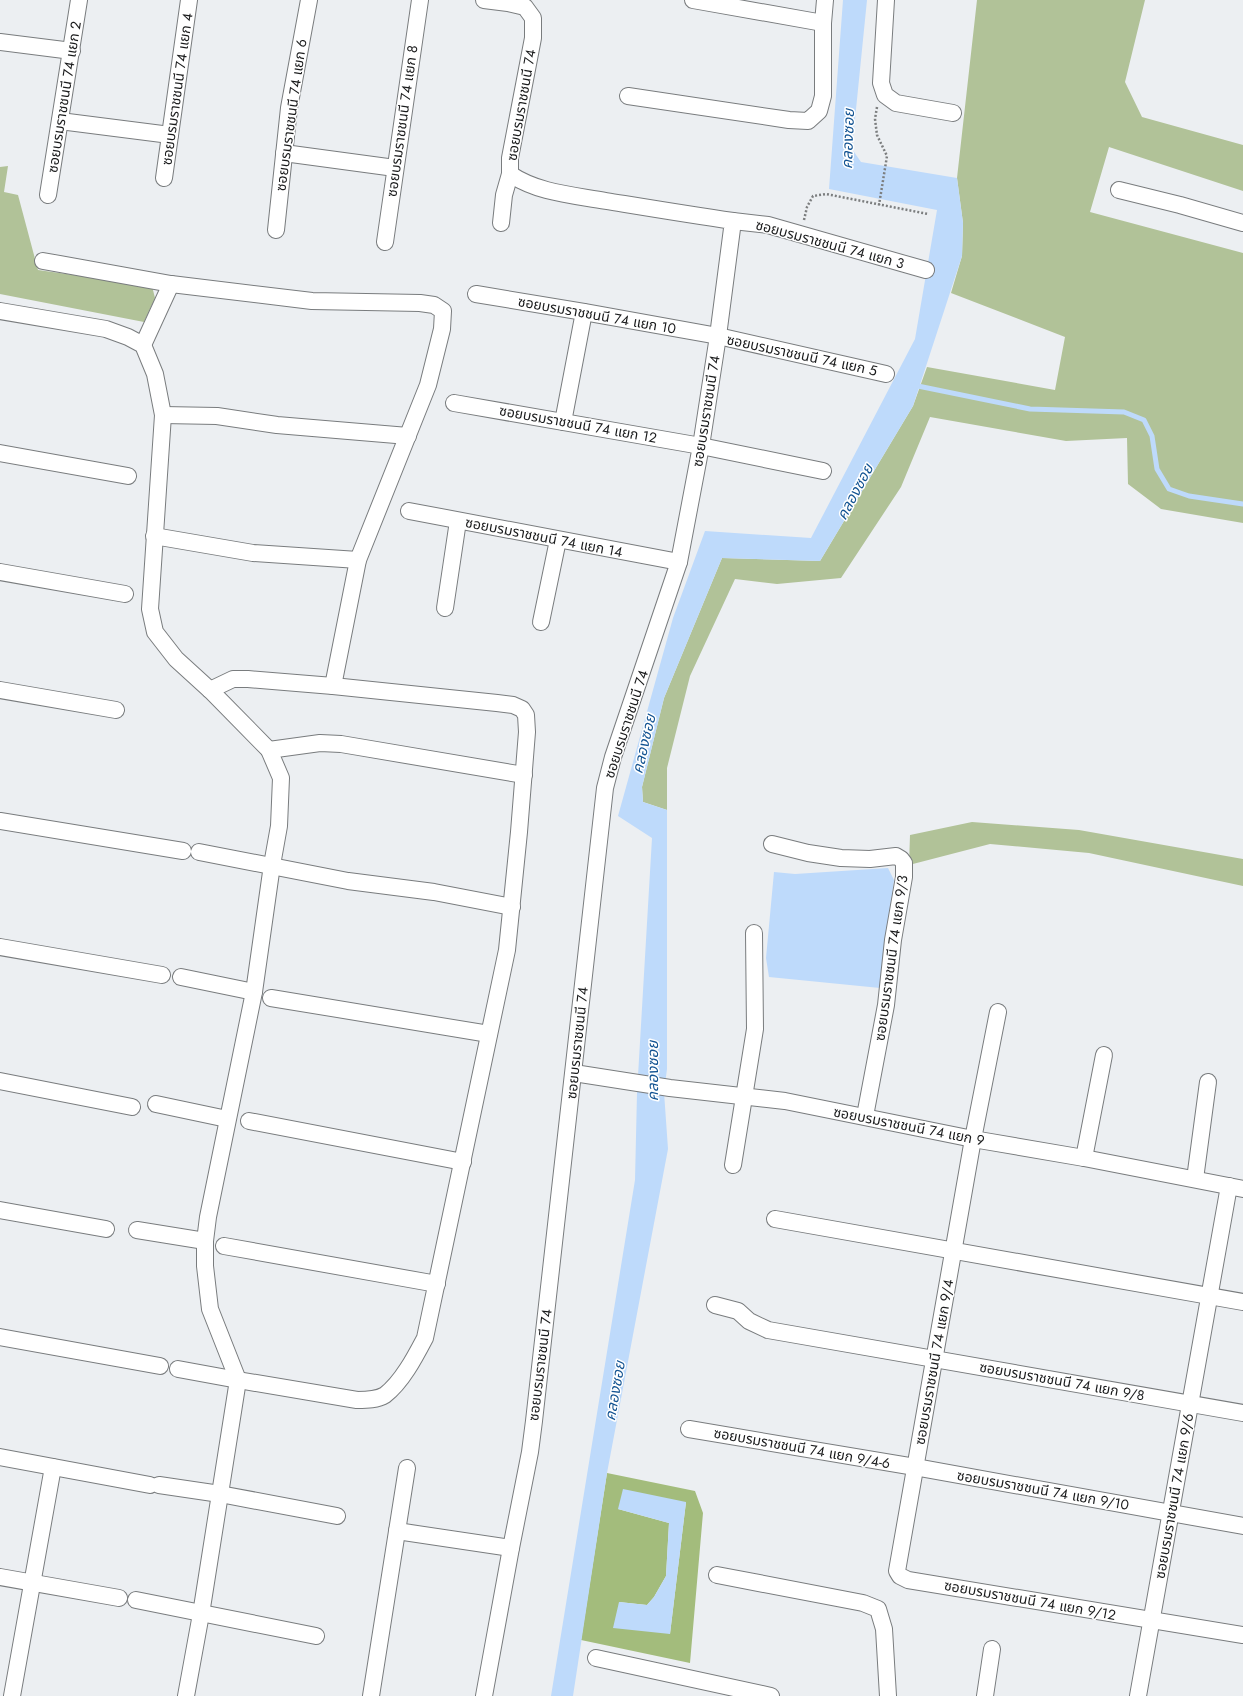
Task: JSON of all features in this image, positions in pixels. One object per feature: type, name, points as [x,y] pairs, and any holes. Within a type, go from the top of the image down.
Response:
[{"type":"street","name":"ซอยบรมราชชนนี 74 แยก 2","points":[[48,195],[79,0]]},
{"type":"street","name":"ซอยบรมราชชนนี 74 แยก 4","points":[[164,178],[189,0]]},
{"type":"street","name":"ซอยบรมราชชนนี 74 แยก 6","points":[[276,230],[289,108],[308,0]]},
{"type":"street","name":"ซอยบรมราชชนนี 74 แยก 8","points":[[385,242],[420,0]]},
{"type":"street","name":"ซอยบรมราชชนนี 74","points":[[484,0],[525,7],[533,18],[533,38],[510,158],[510,174],[524,183],[547,191],[678,214],[734,221],[701,446],[679,562],[613,757],[605,788],[530,1452],[510,1548],[484,1696]]},
{"type":"street","points":[[693,0],[823,23]]},
{"type":"street","points":[[628,96],[789,120],[808,121],[819,111],[823,96],[823,23],[825,0]]},
{"type":"street","points":[[886,0],[881,83],[885,95],[896,103],[953,113]]},
{"type":"street","points":[[0,42],[72,51]]},
{"type":"street","points":[[60,121],[170,135]]},
{"type":"street","points":[[284,153],[395,168]]},
{"type":"street","points":[[501,223],[504,195],[510,174]]},
{"type":"street","points":[[1119,190],[1243,223]]},
{"type":"street","name":"ซอยบรมราชชนนี 74 แยก 3","points":[[734,221],[768,225],[926,270]]},
{"type":"street","points":[[44,261],[171,284],[312,301],[434,304],[443,311],[442,329],[428,385],[358,560],[333,686]]},
{"type":"street","points":[[143,345],[171,284]]},
{"type":"street","name":"ซอยบรมราชชนนี 74 แยก 10","points":[[476,294],[718,336]]},
{"type":"street","points":[[0,310],[106,329],[128,336],[143,345],[155,374],[163,415],[150,609],[156,632],[176,659],[210,690],[269,750],[281,778],[279,826],[254,992],[208,1217],[205,1241],[206,1286],[210,1309],[238,1380],[201,1614],[186,1696]]},
{"type":"street","points":[[563,422],[584,312]]},
{"type":"street","name":"ซอยบรมราชชนนี 74 แยก 5","points":[[718,336],[886,374]]},
{"type":"street","name":"ซอยบรมราชชนนี 74 แยก 12","points":[[454,403],[701,446],[823,471]]},
{"type":"street","points":[[163,415],[217,416],[277,425],[408,436]]},
{"type":"street","points":[[0,453],[128,476]]},
{"type":"street","name":"ซอยบรมราชชนนี 74 แยก 14","points":[[409,511],[679,562]]},
{"type":"street","points":[[445,608],[458,521]]},
{"type":"street","points":[[154,536],[253,553],[358,560]]},
{"type":"street","points":[[541,622],[558,540]]},
{"type":"street","points":[[0,572],[124,594]]},
{"type":"street","points":[[178,1369],[357,1400],[371,1400],[384,1395],[402,1376],[425,1338],[507,950],[527,732],[526,715],[522,710],[513,705],[333,686],[233,679],[210,690]]},
{"type":"street","points":[[0,690],[116,710]]},
{"type":"street","points":[[269,750],[320,744],[341,744],[524,775]]},
{"type":"street","points":[[0,821],[191,851],[272,865],[348,881],[434,892],[512,907]]},
{"type":"street","name":"ซอยบรมราชชนนี 74 แยก 9/3","points":[[772,844],[808,853],[841,858],[896,856],[904,863],[904,877],[893,940],[886,1005],[865,1116]]},
{"type":"street","points":[[733,1165],[746,1097],[756,1029],[754,933]]},
{"type":"street","points":[[0,947],[162,974]]},
{"type":"street","points":[[181,977],[254,992]]},
{"type":"street","points":[[272,998],[489,1034]]},
{"type":"street","name":"ซอยบรมราชชนนี 74 แยก 9/4","points":[[908,1580],[900,1576],[897,1571],[973,1139],[998,1012]]},
{"type":"street","points":[[1084,1158],[1104,1055]]},
{"type":"street","name":"ซอยบรมราชชนนี 74 แยก 9","points":[[574,1073],[670,1088],[785,1101],[973,1139],[1084,1158],[1236,1187]]},
{"type":"street","points":[[0,1081],[132,1107]]},
{"type":"street","points":[[1195,1179],[1208,1082]]},
{"type":"street","points":[[156,1104],[228,1119]]},
{"type":"street","points":[[249,1121],[463,1162]]},
{"type":"street","name":"ซอยบรมราชชนนี 74 แยก 9/6","points":[[1138,1696],[1210,1296],[1236,1187]]},
{"type":"street","points":[[0,1210],[106,1229]]},
{"type":"street","points":[[775,1219],[1243,1302]]},
{"type":"street","points":[[136,1230],[205,1241]]},
{"type":"street","points":[[224,1246],[437,1284]]},
{"type":"street","name":"ซอยบรมราชชนนี 74 แยก 9/8","points":[[715,1304],[738,1311],[749,1321],[768,1330],[1243,1413]]},
{"type":"street","points":[[0,1337],[160,1366]]},
{"type":"street","name":"ซอยบรมราชชนนี 74 แยก 9/4-6","points":[[689,1429],[915,1467]]},
{"type":"street","points":[[0,1457],[155,1485],[220,1494],[337,1516]]},
{"type":"street","points":[[12,1696],[53,1467]]},
{"type":"street","name":"ซอยบรมราชชนนี 74 แยก 9/10","points":[[915,1467],[1243,1526]]},
{"type":"street","points":[[371,1696],[406,1468]]},
{"type":"street","points":[[397,1531],[510,1548]]},
{"type":"street","points":[[717,1575],[863,1603],[878,1609],[884,1629],[888,1696]]},
{"type":"street","points":[[0,1577],[120,1598]]},
{"type":"street","name":"ซอยบรมราชชนนี 74 แยก 9/12","points":[[908,1580],[1243,1635]]},
{"type":"street","points":[[136,1600],[316,1636]]},
{"type":"street","points":[[985,1696],[992,1649]]},
{"type":"street","points":[[596,1658],[771,1696]]},
{"type":"street","points":[[0,1695],[7,1696]]},
{"type":"path","points":[[879,204],[887,156],[877,135],[875,119],[881,83]]},
{"type":"path","points":[[802,234],[807,207],[813,196],[826,194],[928,214]]},
{"type":"green space","points":[[977,0],[1145,0],[1125,82],[1142,117],[1243,145],[1243,191],[1109,147],[1090,212],[1243,253],[1243,523],[1161,509],[1128,484],[1127,438],[1066,441],[930,417],[901,487],[841,578],[777,584],[735,579],[690,676],[667,768],[667,810],[643,802],[642,787],[664,698],[722,558],[820,561],[913,406],[927,367],[1055,390],[1065,337],[951,293],[962,256],[963,223],[957,178]]},
{"type":"green space","points":[[8,166],[4,192],[18,195],[38,270],[152,286],[155,298],[144,322],[0,294],[0,167]]},
{"type":"green space","points":[[972,822],[1079,830],[1243,859],[1243,886],[1089,853],[990,844],[909,865],[910,835]]},
{"type":"green space","points":[[607,1473],[695,1491],[703,1513],[690,1663],[581,1640]],"holes":[[[686,1502],[670,1634],[619,1602],[647,1605],[654,1597],[666,1576],[669,1523],[618,1509]]]},
{"type":"water","name":"คลองซอย","points":[[843,0],[867,0],[852,149],[861,162],[957,178],[963,223],[962,256],[913,406],[820,561],[722,558],[664,698],[642,787],[643,802],[667,810],[667,1069],[664,1092],[668,1149],[607,1473],[573,1696],[551,1696],[635,1180],[637,1093],[652,838],[618,816],[673,618],[705,531],[811,538],[915,339],[937,210],[829,189]]},
{"type":"water","points":[[888,868],[894,880],[880,988],[769,977],[766,958],[774,872],[795,874]]},
{"type":"water","points":[[623,1489],[686,1502],[670,1634],[613,1628],[619,1602],[647,1605],[654,1597],[666,1576],[669,1523],[618,1509]]},
{"type":"waterway","points":[[913,385],[1030,409],[1124,412],[1144,420],[1152,436],[1157,469],[1169,489],[1189,496],[1243,504]]}]
